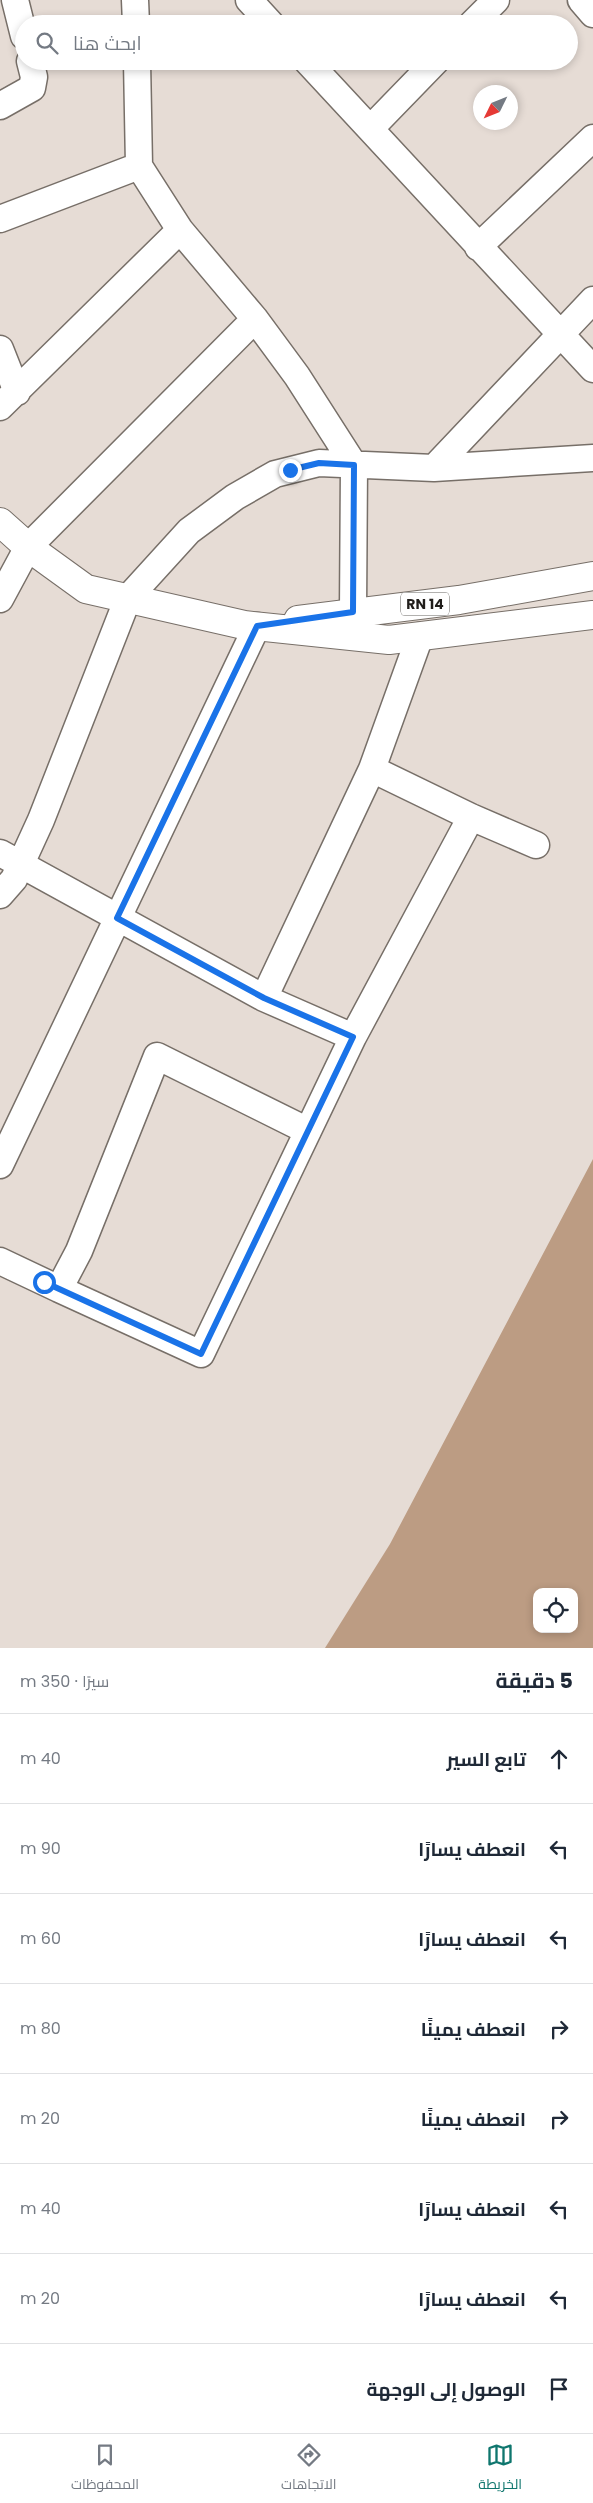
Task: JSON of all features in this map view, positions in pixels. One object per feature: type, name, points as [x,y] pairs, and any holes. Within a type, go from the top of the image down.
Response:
[{"type":"main road","name":"RN 14","points":[[0,522],[28,547],[86,589],[257,626],[389,640],[593,615]]},
{"type":"main road","name":"RN 14","points":[[257,626],[353,612],[459,600],[593,576]]},
{"type":"street","points":[[15,0],[19,15]]},
{"type":"street","points":[[135,0],[136,15]]},
{"type":"street","points":[[249,0],[263,15]]},
{"type":"street","points":[[481,15],[496,0]]},
{"type":"street","points":[[581,0],[593,14]]},
{"type":"street","points":[[0,106],[32,88],[34,77],[32,70]]},
{"type":"street","points":[[136,70],[139,166],[180,230],[255,319],[297,376],[354,465],[353,612]]},
{"type":"street","points":[[316,70],[593,369]]},
{"type":"street","points":[[371,128],[427,70]]},
{"type":"street","points":[[478,247],[593,138]]},
{"type":"street","points":[[0,219],[139,166]]},
{"type":"street","points":[[8,400],[180,230]]},
{"type":"street","points":[[434,468],[593,300]]},
{"type":"street","points":[[0,599],[28,547],[255,319]]},
{"type":"street","points":[[0,349],[8,400]]},
{"type":"street","points":[[0,895],[14,879],[10,859],[41,820],[128,598],[189,531],[235,497],[274,474],[319,463],[434,468],[593,458]]},
{"type":"street","points":[[2,1153],[257,626]]},
{"type":"street","points":[[264,998],[372,769],[420,636]]},
{"type":"street","points":[[372,769],[471,817],[536,845]]},
{"type":"street","points":[[0,1261],[201,1354],[353,1037],[471,817]]},
{"type":"street","points":[[10,859],[264,998],[353,1037]]},
{"type":"street","points":[[59,1289],[78,1251],[157,1056],[308,1131]]},
{"type":"shaded area","points":[[593,1159],[593,1648],[325,1648],[390,1544]]},
{"type":"route","points":[[44,1282],[201,1354],[353,1037],[264,998],[117,918],[257,626],[353,612],[354,465],[319,463],[290,470]]}]
